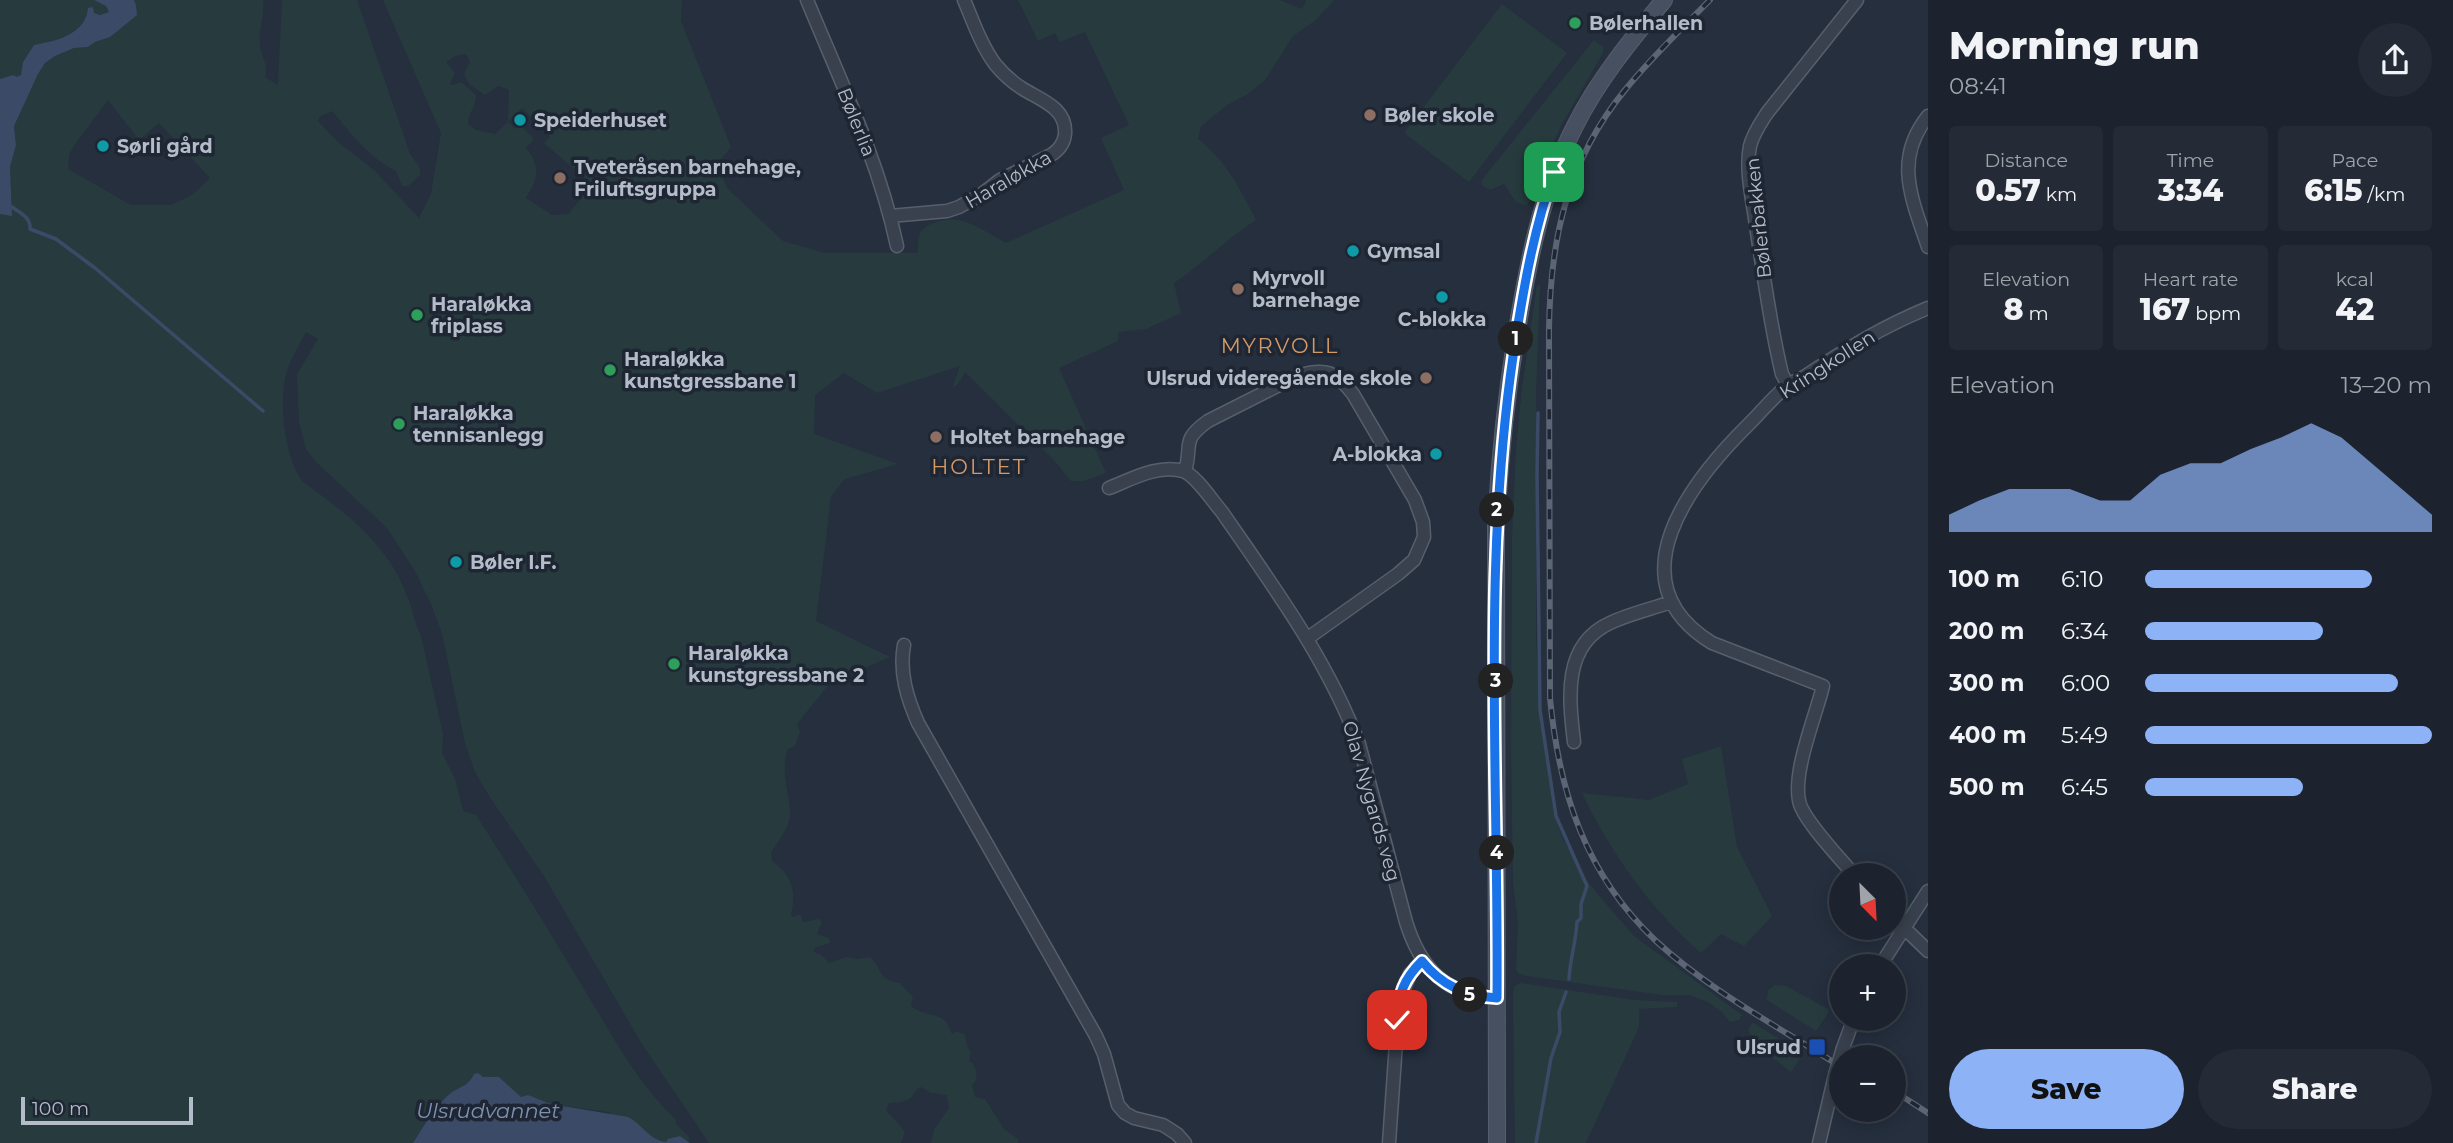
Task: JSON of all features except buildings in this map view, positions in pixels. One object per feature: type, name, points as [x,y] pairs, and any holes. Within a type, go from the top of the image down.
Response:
[{"type":"main road","points":[[1497,1143],[1496,527],[1503,432],[1520,306],[1535,232],[1564,148],[1601,82],[1664,0]]},
{"type":"street","name":"Bølerlia","points":[[807,0],[870,155],[897,246]]},
{"type":"street","name":"Haraløkka","points":[[890,216],[947,211],[959,207],[1000,180],[1051,155],[1064,142],[1066,132],[1061,115],[1053,106],[1006,77],[994,62],[964,0]]},
{"type":"street","name":"Bølerbakken","points":[[1788,385],[1782,374],[1766,298],[1752,200],[1750,146],[1755,131],[1767,113],[1857,0]]},
{"type":"street","points":[[1928,116],[1914,139],[1907,167],[1909,187],[1928,247]]},
{"type":"street","name":"Kringkollen","points":[[1844,863],[1805,815],[1797,795],[1800,768],[1823,686],[1712,643],[1685,623],[1671,602],[1663,579],[1664,558],[1669,535],[1692,506],[1720,455],[1788,385],[1873,332],[1928,308]]},
{"type":"street","points":[[1108,488],[1157,469],[1185,471],[1188,445],[1195,430],[1297,376],[1312,371],[1334,374],[1342,379],[1415,500],[1423,522],[1424,537],[1414,559],[1398,574],[1308,638]]},
{"type":"street","name":"Olav Nygards veg","points":[[1185,471],[1222,512],[1308,638],[1334,686],[1359,744],[1406,922],[1422,961],[1437,977],[1462,992],[1497,998]]},
{"type":"street","points":[[1574,742],[1569,706],[1571,677],[1582,645],[1593,634],[1611,623],[1671,602]]},
{"type":"street","points":[[904,645],[902,669],[918,723],[1096,1036],[1104,1054],[1115,1099],[1125,1114],[1163,1125],[1177,1133],[1185,1143]]},
{"type":"street","points":[[1906,925],[1928,891]]},
{"type":"street","points":[[1906,930],[1928,951]]},
{"type":"street","points":[[1389,1143],[1399,1000],[1410,974],[1422,961]]},
{"type":"street","points":[[1819,1143],[1835,1075],[1849,1031]]},
{"type":"green space","points":[[0,0],[94,0],[106,6],[109,12],[100,15],[88,12],[80,26],[66,36],[34,45],[23,62],[21,75],[17,78],[13,75],[0,79]]},
{"type":"green space","points":[[134,0],[263,0],[260,39],[265,77],[278,85],[282,0],[357,0],[410,154],[420,168],[420,175],[408,186],[402,186],[396,171],[369,152],[332,111],[319,117],[318,121],[338,142],[374,170],[419,218],[431,194],[441,133],[383,0],[682,0],[681,21],[731,147],[717,164],[727,188],[783,241],[825,253],[918,253],[921,231],[934,223],[944,220],[962,221],[1006,243],[1124,190],[1101,138],[1129,125],[1085,32],[1060,42],[1055,33],[1038,41],[1018,0],[1280,0],[1302,9],[1306,0],[1334,0],[1316,20],[1293,36],[1265,80],[1201,126],[1198,139],[1217,156],[1238,186],[1256,220],[1174,283],[1181,313],[1146,329],[1118,332],[1118,341],[1059,368],[1106,473],[1084,481],[1071,481],[1054,460],[965,372],[958,384],[952,388],[960,366],[877,393],[844,373],[815,395],[814,434],[898,464],[845,479],[831,496],[816,621],[890,657],[830,683],[797,724],[800,731],[795,746],[788,749],[785,765],[790,818],[771,853],[772,861],[784,872],[791,884],[793,917],[800,914],[803,922],[819,919],[822,922],[817,934],[829,938],[830,943],[814,948],[814,952],[829,963],[847,957],[870,957],[887,979],[900,983],[913,997],[911,1006],[944,1020],[952,1034],[957,1031],[965,1035],[971,1053],[969,1061],[973,1063],[976,1072],[976,1080],[972,1085],[975,1097],[985,1099],[1004,1129],[1018,1139],[1018,1143],[931,1143],[934,1130],[949,1108],[947,1095],[931,1093],[921,1087],[908,1100],[889,1103],[886,1110],[905,1133],[901,1143],[709,1143],[642,1044],[544,876],[475,772],[465,743],[442,633],[415,571],[387,528],[316,462],[306,449],[299,421],[297,374],[318,339],[306,332],[289,366],[283,397],[284,428],[296,472],[303,482],[364,531],[389,561],[409,601],[421,636],[443,734],[442,753],[455,779],[463,811],[476,815],[624,1055],[648,1089],[690,1138],[688,1141],[680,1136],[660,1142],[608,1112],[551,1104],[528,1095],[521,1097],[499,1077],[474,1074],[467,1083],[441,1103],[413,1143],[0,1143],[0,214],[12,215],[10,167],[16,145],[14,126],[45,63],[74,48],[88,47],[110,37],[136,5]],"holes":[[[466,54],[470,62],[464,74],[469,84],[485,95],[498,86],[509,90],[508,122],[495,134],[476,130],[468,124],[476,95],[461,82],[450,84],[455,73],[446,62],[455,56]],[[108,100],[139,140],[159,123],[210,178],[192,195],[171,205],[131,205],[68,169],[69,155]],[[522,108],[550,137],[544,143],[593,185],[568,214],[552,215],[526,198],[536,173],[534,161],[526,148],[534,139],[520,125],[515,129],[508,122]]]},
{"type":"green space","points":[[1502,4],[1567,53],[1469,182],[1404,133]]},
{"type":"green space","points":[[1594,40],[1603,47],[1603,53],[1561,126],[1527,206],[1516,202],[1504,184],[1490,190],[1482,185],[1481,181]]},
{"type":"green space","points":[[1537,285],[1540,285],[1536,395],[1536,636],[1540,717],[1554,815],[1563,839],[1589,884],[1634,936],[1742,1015],[1739,1020],[1730,1022],[1708,1002],[1689,995],[1662,995],[1527,976],[1518,973],[1516,969],[1518,923],[1513,881],[1511,744],[1512,541],[1516,449]]},
{"type":"green space","points":[[1721,746],[1737,847],[1772,916],[1744,946],[1721,934],[1701,953],[1665,918],[1633,879],[1593,816],[1582,793],[1649,800],[1688,784],[1682,759]]},
{"type":"green space","points":[[1520,983],[1634,1000],[1677,1002],[1677,1007],[1639,1009],[1639,1027],[1586,1143],[1515,1143],[1513,997],[1514,987]]},
{"type":"green space","points":[[1775,985],[1786,986],[1829,1012],[1816,1031],[1767,1000],[1768,990]]},
{"type":"green space","points":[[1752,1022],[1803,1054],[1791,1072],[1764,1051],[1748,1031]]},
{"type":"water","points":[[94,0],[134,0],[137,15],[110,37],[88,47],[74,48],[45,63],[14,126],[16,145],[10,167],[12,216],[0,214],[0,79],[21,75],[23,62],[34,45],[60,38],[76,30],[86,17],[88,8],[93,7],[94,13],[100,15],[109,12],[106,6]]},
{"type":"water","name":"Ulsrudvannet","points":[[478,1073],[483,1077],[499,1077],[521,1097],[528,1095],[551,1104],[628,1117],[660,1141],[666,1142],[680,1136],[690,1143],[413,1143],[441,1103]]},
{"type":"waterway","points":[[12,207],[27,218],[30,229],[56,239],[95,268],[263,411]]},
{"type":"waterway","points":[[1538,413],[1540,710],[1556,816],[1587,886],[1581,904],[1581,918],[1577,922],[1569,979]]},
{"type":"waterway","points":[[1536,1143],[1551,1058],[1560,1032],[1559,1012],[1566,992]]},
{"type":"railway","points":[[1710,0],[1645,67],[1605,117],[1576,173],[1558,233],[1549,330],[1550,698],[1560,766],[1580,830],[1611,888],[1631,915],[1656,941],[1699,976],[1829,1060]]},
{"type":"railway","points":[[1906,1099],[1928,1113]]},
{"type":"place","name":"Bølerhallen","points":[[1575,23]]},
{"type":"place","name":"Bøler skole","points":[[1370,115]]},
{"type":"place","name":"Speiderhuset","points":[[520,120]]},
{"type":"place","name":"Sørli gård","points":[[103,146]]},
{"type":"place","name":"Tveteråsen barnehage, Friluftsgruppa","points":[[560,178]]},
{"type":"place","name":"Gymsal","points":[[1353,251]]},
{"type":"place","name":"Myrvoll barnehage","points":[[1238,289]]},
{"type":"place","name":"C-blokka","points":[[1442,297]]},
{"type":"place","name":"Haraløkka friplass","points":[[417,315]]},
{"type":"place","name":"Haraløkka kunstgressbane 1","points":[[610,370]]},
{"type":"place","name":"Ulsrud videregående skole","points":[[1426,378]]},
{"type":"place","name":"Haraløkka tennisanlegg","points":[[399,424]]},
{"type":"place","name":"Holtet barnehage","points":[[936,437]]},
{"type":"place","name":"A-blokka","points":[[1436,454]]},
{"type":"place","name":"Bøler I.F.","points":[[456,562]]},
{"type":"place","name":"Haraløkka kunstgressbane 2","points":[[674,664]]},
{"type":"place","name":"Ulsrud","points":[[1817,1047]]},
{"type":"district","name":"MYRVOLL","points":[[1280,346]]},
{"type":"district","name":"HOLTET","points":[[979,467]]},
{"type":"route","points":[[1397,1020],[1404,985],[1422,961],[1445,984],[1476,996],[1497,998],[1497,502],[1508,391],[1525,277],[1535,232],[1554,172]]}]
